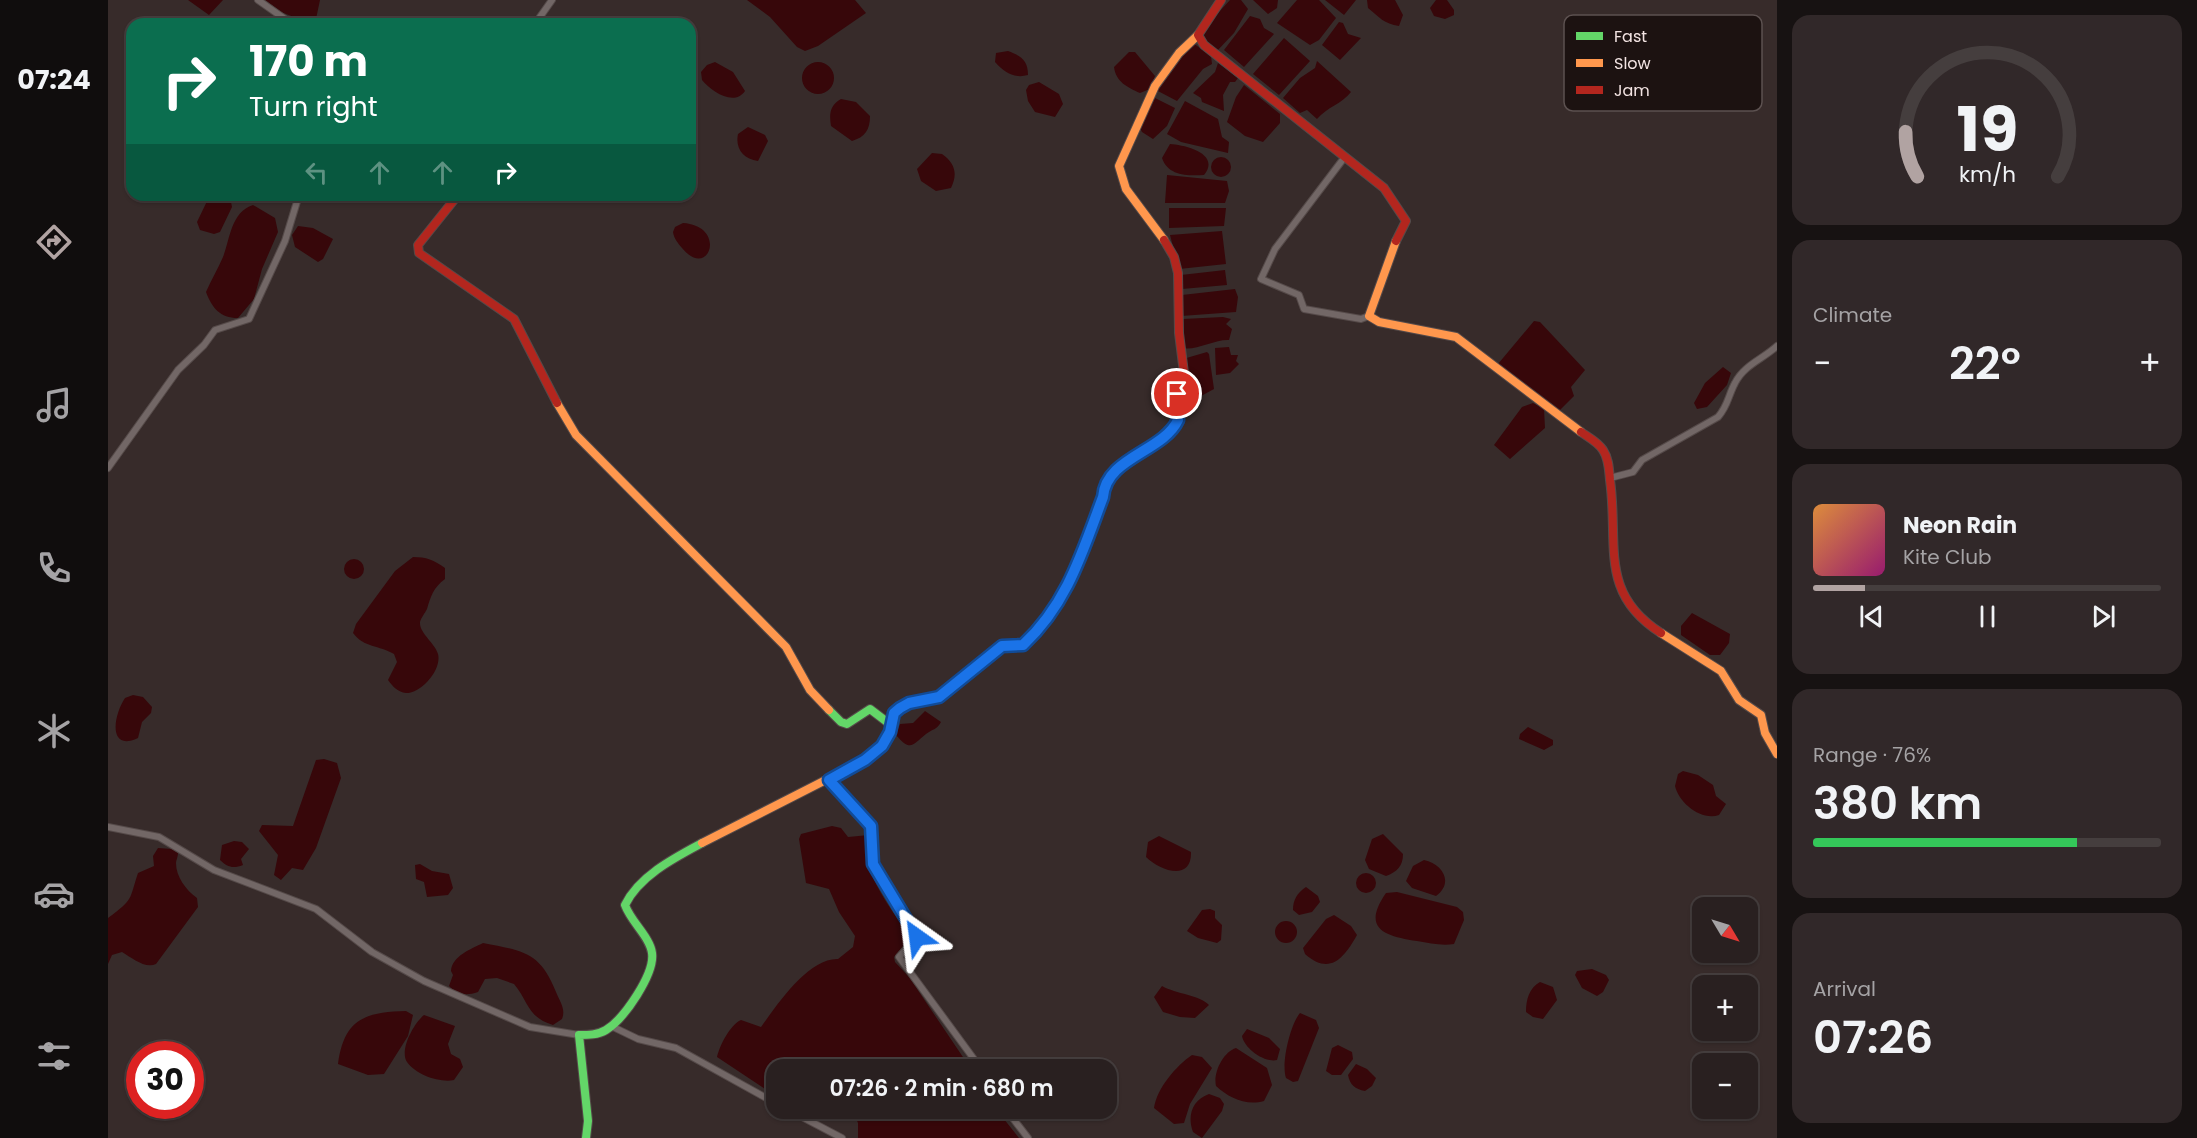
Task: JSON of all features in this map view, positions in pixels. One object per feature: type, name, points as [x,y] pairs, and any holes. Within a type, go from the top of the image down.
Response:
[{"type":"street","points":[[258,0],[284,18]]},
{"type":"street","points":[[539,18],[552,0]]},
{"type":"street","points":[[108,827],[125,828],[159,837],[214,870],[316,909],[372,952],[424,981],[530,1027],[579,1035],[604,1032],[611,1026],[650,972],[652,960],[648,942],[631,922],[625,905],[633,889],[681,854],[812,784],[829,780],[873,755],[887,739],[894,713],[900,708],[909,703],[939,697],[1002,646],[1023,645],[1045,624],[1078,567],[1103,497],[1104,488],[1126,463],[1171,433],[1178,420],[1175,409],[1177,394],[1185,381],[1180,354],[1180,290],[1175,260],[1169,247],[1129,193],[1119,174],[1119,166],[1144,108],[1164,71],[1184,46],[1198,35],[1221,0]]},
{"type":"street","points":[[1198,35],[1204,45],[1384,188],[1406,221],[1387,261],[1369,316]]},
{"type":"street","points":[[1344,158],[1275,249],[1261,279],[1299,295],[1304,309],[1361,319],[1369,316]]},
{"type":"street","points":[[108,468],[178,370],[204,345],[215,330],[249,319],[285,241],[297,201]]},
{"type":"street","points":[[453,201],[418,245],[419,253],[514,319],[546,385],[576,435],[786,647],[817,699],[841,722],[847,724],[870,709],[891,725]]},
{"type":"street","points":[[1369,316],[1379,322],[1456,337],[1601,447],[1607,457],[1610,478],[1617,582],[1628,605],[1655,629],[1721,671],[1739,700],[1761,715],[1765,733],[1777,754]]},
{"type":"street","points":[[1610,478],[1633,472],[1642,460],[1718,417],[1725,409],[1735,383],[1746,368],[1777,346]]},
{"type":"street","points":[[829,780],[871,826],[873,864],[917,937],[899,957],[974,1059]]},
{"type":"street","points":[[611,1026],[638,1039],[676,1048],[766,1098]]},
{"type":"street","points":[[579,1035],[588,1121],[586,1138]]},
{"type":"street","points":[[806,1119],[842,1138]]},
{"type":"street","points":[[1013,1119],[1028,1138]]},
{"type":"shaded area","points":[[188,0],[223,0],[209,15]]},
{"type":"shaded area","points":[[265,0],[320,0],[316,18],[296,18],[281,12]]},
{"type":"shaded area","points":[[747,0],[855,0],[866,13],[818,46],[805,51],[797,47],[770,17]]},
{"type":"shaded area","points":[[1230,0],[1241,0],[1248,9],[1234,33],[1217,51],[1202,38],[1208,24]]},
{"type":"shaded area","points":[[1253,0],[1278,0],[1277,8],[1268,14]]},
{"type":"shaded area","points":[[1297,0],[1319,0],[1336,18],[1319,40],[1310,45],[1277,23]]},
{"type":"shaded area","points":[[1325,0],[1356,0],[1344,15]]},
{"type":"shaded area","points":[[1367,0],[1395,0],[1403,15],[1399,26],[1389,24],[1379,17],[1368,8]]},
{"type":"shaded area","points":[[1436,0],[1447,0],[1454,10],[1454,15],[1445,19],[1434,16],[1430,8]]},
{"type":"shaded area","points":[[1250,16],[1260,19],[1264,28],[1274,34],[1244,67],[1224,50]]},
{"type":"shaded area","points":[[1339,22],[1343,23],[1348,34],[1361,38],[1340,60],[1322,45]]},
{"type":"shaded area","points":[[1284,38],[1310,61],[1279,95],[1253,74]]},
{"type":"shaded area","points":[[1193,43],[1211,56],[1212,64],[1203,69],[1177,101],[1156,90],[1181,58],[1188,44]]},
{"type":"shaded area","points":[[1008,51],[1023,59],[1028,75],[1010,74],[995,62],[996,53]]},
{"type":"shaded area","points":[[1129,52],[1135,52],[1155,76],[1150,89],[1140,93],[1117,77],[1114,67]]},
{"type":"shaded area","points":[[1317,61],[1351,92],[1317,119],[1307,110],[1300,113],[1283,98],[1300,78],[1315,68]]},
{"type":"shaded area","points":[[715,62],[733,72],[745,91],[740,96],[735,98],[723,96],[702,80],[701,72],[707,65]]},
{"type":"shaded area","points":[[818,62],[829,67],[834,78],[829,89],[818,94],[807,89],[802,78],[807,67]]},
{"type":"shaded area","points":[[1218,63],[1238,78],[1235,82],[1230,82],[1223,95],[1224,111],[1202,102],[1201,98],[1193,93],[1215,72]]},
{"type":"shaded area","points":[[1039,82],[1059,94],[1063,104],[1055,117],[1035,112],[1028,101],[1026,90],[1029,85]]},
{"type":"shaded area","points":[[1244,85],[1280,114],[1280,123],[1263,142],[1245,136],[1227,122],[1236,97]]},
{"type":"shaded area","points":[[1155,98],[1175,108],[1167,126],[1153,139],[1142,132],[1138,124]]},
{"type":"shaded area","points":[[841,99],[856,102],[870,116],[866,132],[852,141],[831,126],[831,110]]},
{"type":"shaded area","points":[[1185,101],[1218,119],[1222,137],[1229,142],[1228,153],[1181,142],[1167,134]]},
{"type":"shaded area","points":[[748,127],[765,135],[768,141],[758,161],[748,158],[739,148],[738,134]]},
{"type":"shaded area","points":[[1170,144],[1184,146],[1205,156],[1208,168],[1204,175],[1179,174],[1169,168],[1162,158]]},
{"type":"shaded area","points":[[932,153],[942,154],[950,161],[955,173],[951,188],[936,191],[921,181],[917,169]]},
{"type":"shaded area","points":[[1221,157],[1228,160],[1231,167],[1228,174],[1221,177],[1214,174],[1211,167],[1214,160]]},
{"type":"shaded area","points":[[1167,175],[1227,181],[1229,191],[1225,203],[1165,203]]},
{"type":"shaded area","points":[[207,201],[231,202],[232,207],[220,232],[214,234],[200,230],[197,222]]},
{"type":"shaded area","points":[[253,205],[275,218],[278,232],[262,269],[254,299],[238,318],[232,318],[218,311],[206,292],[223,257],[236,220],[240,214]]},
{"type":"shaded area","points":[[1169,208],[1226,208],[1224,226],[1169,228]]},
{"type":"shaded area","points":[[683,223],[697,226],[706,233],[710,241],[706,255],[700,258],[692,257],[678,243],[673,232],[675,227]]},
{"type":"shaded area","points":[[298,226],[313,228],[333,239],[323,259],[318,262],[295,247],[292,235]]},
{"type":"shaded area","points":[[1222,231],[1226,264],[1179,269],[1170,235]]},
{"type":"shaded area","points":[[1225,270],[1227,285],[1182,289],[1181,275]]},
{"type":"shaded area","points":[[1235,289],[1238,297],[1236,312],[1181,316],[1182,295]]},
{"type":"shaded area","points":[[1223,317],[1231,319],[1226,324],[1232,329],[1229,340],[1183,348],[1183,319]]},
{"type":"shaded area","points":[[1534,321],[1540,322],[1585,370],[1571,387],[1574,396],[1557,413],[1498,364]]},
{"type":"shaded area","points":[[1229,347],[1231,355],[1238,355],[1236,361],[1239,364],[1230,373],[1216,375],[1215,348]]},
{"type":"shaded area","points":[[1207,352],[1214,389],[1201,396],[1190,389],[1183,359]]},
{"type":"shaded area","points":[[1723,367],[1731,373],[1727,385],[1707,407],[1697,409],[1694,403],[1705,383]]},
{"type":"shaded area","points":[[1533,403],[1544,409],[1545,428],[1510,459],[1494,445],[1522,407]]},
{"type":"shaded area","points":[[413,557],[426,558],[441,565],[445,568],[445,579],[433,592],[420,622],[422,630],[438,654],[437,666],[424,685],[406,693],[396,689],[388,680],[397,662],[394,654],[367,644],[353,633],[356,624],[395,571]]},
{"type":"shaded area","points":[[354,559],[361,562],[364,569],[361,576],[354,579],[347,576],[344,569],[347,562]]},
{"type":"shaded area","points":[[1692,613],[1730,634],[1729,643],[1720,655],[1710,655],[1681,635],[1681,626]]},
{"type":"shaded area","points":[[133,695],[143,697],[152,707],[151,713],[142,722],[138,738],[122,740],[116,730],[116,722],[125,698]]},
{"type":"shaded area","points":[[925,711],[941,722],[912,745],[905,744],[896,735],[900,724],[913,723]]},
{"type":"shaded area","points":[[1528,727],[1553,740],[1553,745],[1544,750],[1519,739],[1520,734]]},
{"type":"shaded area","points":[[324,759],[337,763],[341,778],[316,848],[303,870],[292,868],[281,880],[274,875],[278,855],[259,831],[262,825],[293,826],[316,760]]},
{"type":"shaded area","points":[[1683,771],[1698,775],[1713,785],[1716,796],[1726,804],[1719,815],[1698,813],[1681,799],[1675,786],[1678,774]]},
{"type":"shaded area","points":[[832,826],[841,828],[848,837],[869,835],[868,864],[871,872],[885,899],[907,931],[903,946],[894,957],[895,962],[909,977],[964,1059],[766,1059],[766,1090],[717,1057],[720,1047],[733,1026],[741,1020],[761,1027],[784,996],[805,974],[827,961],[838,959],[853,947],[855,936],[839,912],[829,889],[806,883],[799,839],[801,834]]},
{"type":"shaded area","points":[[1383,834],[1403,854],[1399,868],[1386,876],[1369,869],[1365,860],[1372,839]]},
{"type":"shaded area","points":[[1159,836],[1191,852],[1190,861],[1186,867],[1174,871],[1159,866],[1146,857],[1148,842]]},
{"type":"shaded area","points":[[234,841],[242,842],[249,849],[241,859],[243,865],[236,867],[228,866],[220,860],[222,845]]},
{"type":"shaded area","points":[[158,848],[172,849],[178,853],[176,863],[178,873],[189,891],[197,898],[198,907],[156,964],[143,964],[122,952],[112,955],[108,964],[108,918],[129,898],[138,873],[154,866],[153,856]]},
{"type":"shaded area","points":[[1424,860],[1436,865],[1444,875],[1444,885],[1436,896],[1412,888],[1406,881],[1413,866]]},
{"type":"shaded area","points":[[420,864],[432,871],[449,874],[453,888],[448,895],[427,897],[424,882],[416,879],[415,865]]},
{"type":"shaded area","points":[[1366,873],[1373,876],[1376,883],[1373,890],[1366,893],[1359,890],[1356,883],[1359,876]]},
{"type":"shaded area","points":[[1306,887],[1318,896],[1320,902],[1312,912],[1299,915],[1293,910],[1294,903],[1298,894]]},
{"type":"shaded area","points":[[1397,892],[1457,907],[1463,912],[1464,920],[1454,944],[1445,945],[1405,939],[1380,929],[1376,923],[1379,905],[1386,893]]},
{"type":"shaded area","points":[[1202,910],[1215,911],[1215,918],[1222,925],[1221,940],[1217,943],[1198,938],[1187,931]]},
{"type":"shaded area","points":[[1334,915],[1351,926],[1357,935],[1341,957],[1329,964],[1322,964],[1305,954],[1303,948],[1326,919]]},
{"type":"shaded area","points":[[1286,921],[1296,928],[1297,932],[1290,942],[1286,943],[1276,936],[1275,932],[1282,922]]},
{"type":"shaded area","points":[[483,943],[520,951],[537,961],[550,979],[561,1002],[562,1019],[553,1025],[544,1022],[529,1008],[514,984],[497,978],[485,979],[478,992],[470,994],[459,993],[449,986],[453,975],[452,966],[458,957]]},
{"type":"shaded area","points":[[1592,969],[1606,975],[1609,980],[1603,992],[1597,996],[1582,988],[1575,975],[1577,971]]},
{"type":"shaded area","points":[[1540,982],[1553,987],[1557,1000],[1543,1019],[1533,1017],[1526,1012],[1529,995]]},
{"type":"shaded area","points":[[1162,986],[1200,999],[1209,1005],[1195,1018],[1163,1012],[1154,997]]},
{"type":"shaded area","points":[[406,1011],[413,1015],[408,1036],[384,1074],[368,1075],[338,1064],[345,1037],[359,1021],[379,1013]]},
{"type":"shaded area","points":[[1300,1013],[1316,1020],[1319,1028],[1298,1081],[1293,1082],[1286,1078],[1286,1054],[1293,1026]]},
{"type":"shaded area","points":[[424,1015],[455,1026],[448,1044],[451,1054],[460,1059],[463,1067],[454,1080],[429,1077],[416,1071],[407,1062],[406,1044],[412,1030]]},
{"type":"shaded area","points":[[1247,1029],[1269,1038],[1280,1049],[1277,1060],[1261,1057],[1246,1045],[1242,1036]]},
{"type":"shaded area","points":[[1338,1045],[1352,1052],[1353,1059],[1341,1075],[1332,1075],[1326,1071],[1332,1048]]},
{"type":"shaded area","points":[[1236,1048],[1267,1068],[1272,1085],[1264,1101],[1244,1102],[1226,1094],[1216,1086],[1216,1075],[1223,1058]]},
{"type":"shaded area","points":[[1192,1055],[1202,1057],[1212,1068],[1190,1104],[1184,1123],[1174,1124],[1154,1108],[1156,1100],[1168,1078]]},
{"type":"shaded area","points":[[1356,1064],[1367,1069],[1376,1078],[1372,1086],[1365,1091],[1354,1086],[1348,1075]]},
{"type":"shaded area","points":[[1209,1094],[1220,1098],[1224,1104],[1222,1111],[1202,1138],[1193,1132],[1191,1115],[1198,1100]]},
{"type":"shaded area","points":[[856,1119],[1004,1119],[1019,1138],[858,1138]]},
{"type":"traffic: fast","points":[[829,710],[841,722],[847,724],[870,709],[891,725]]},
{"type":"traffic: fast","points":[[586,1138],[588,1121],[579,1035],[600,1033],[613,1024],[644,984],[652,962],[651,947],[625,905],[639,885],[648,877],[702,843]]},
{"type":"traffic: slow","points":[[1164,240],[1126,189],[1119,166],[1155,86],[1179,53],[1198,35]]},
{"type":"traffic: slow","points":[[1396,241],[1369,316],[1379,322],[1456,337],[1581,432]]},
{"type":"traffic: slow","points":[[557,403],[576,435],[786,647],[810,690],[829,710]]},
{"type":"traffic: slow","points":[[1661,633],[1721,671],[1739,700],[1761,715],[1765,733],[1777,754]]},
{"type":"traffic: slow","points":[[702,843],[865,760],[887,739],[894,713],[909,703],[939,697],[986,659]]},
{"type":"traffic: jam","points":[[1221,0],[1198,35],[1204,45],[1384,188],[1406,221],[1396,241]]},
{"type":"traffic: jam","points":[[453,201],[418,245],[419,253],[514,319],[557,403]]},
{"type":"traffic: jam","points":[[986,659],[1002,646],[1023,645],[1038,629],[1062,595],[1080,558],[1111,476],[1129,459],[1171,433],[1185,381],[1179,333],[1178,273],[1174,257],[1164,240]]},
{"type":"traffic: jam","points":[[1581,432],[1601,447],[1608,461],[1613,546],[1620,584],[1628,601],[1641,618],[1661,633]]},
{"type":"route","points":[[917,937],[873,864],[871,826],[829,780],[873,755],[882,746],[890,732],[894,713],[900,708],[909,703],[939,697],[966,678],[1002,646],[1023,645],[1045,624],[1078,567],[1103,497],[1104,488],[1114,474],[1138,453],[1171,433],[1178,420],[1175,409],[1177,394]]}]
